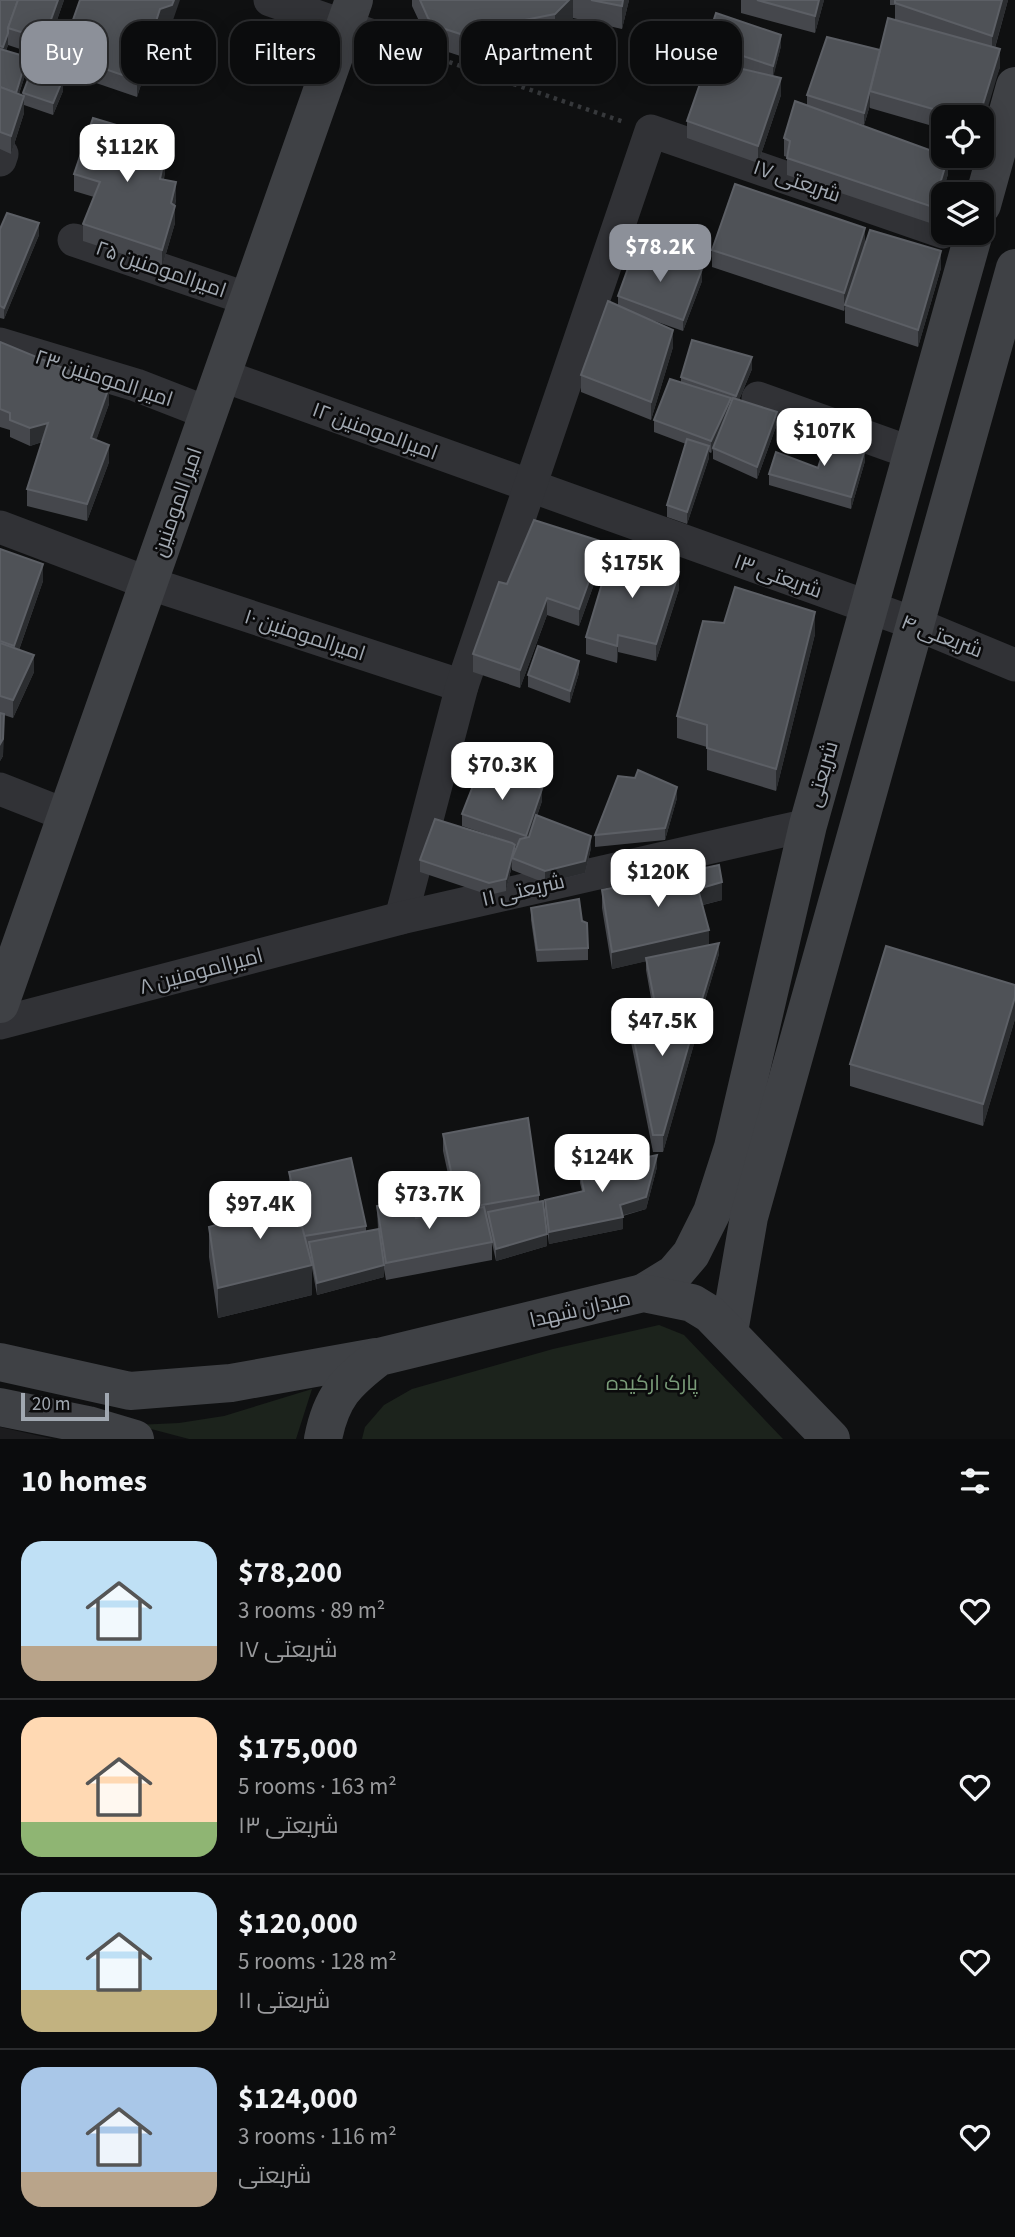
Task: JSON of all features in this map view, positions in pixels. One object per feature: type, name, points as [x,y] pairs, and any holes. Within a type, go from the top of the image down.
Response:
[{"type":"main road","name":"امیر المومنین","points":[[0,1004],[10,942],[66,815],[349,13]]},
{"type":"main road","points":[[988,182],[1015,86]]},
{"type":"main road","name":"شریعتی","points":[[643,1293],[674,1274],[691,1254],[712,1212],[733,1147],[808,825],[912,453],[957,245]]},
{"type":"main road","points":[[729,1332],[749,1217],[1015,268]]},
{"type":"main road","points":[[712,1212],[749,1217]]},
{"type":"main road","name":"میدان شهدا","points":[[323,1439],[338,1394],[356,1374],[379,1357],[643,1293],[692,1303],[710,1314],[831,1439]]},
{"type":"main road","points":[[0,1362],[130,1391],[231,1383],[379,1357]]},
{"type":"main road","points":[[0,1407],[88,1425],[135,1439]]},
{"type":"street","points":[[270,0],[349,13]]},
{"type":"street","points":[[401,918],[461,686],[651,131]]},
{"type":"street","name":"شریعتی ۱۷","points":[[651,131],[931,226]]},
{"type":"street","name":"امیرالمومنین ۲۵","points":[[74,240],[248,299]]},
{"type":"street","name":"امیر المومنین ۲۳","points":[[0,344],[135,385],[208,413]]},
{"type":"street","name":"امیرالمومنین ۱۲","points":[[221,375],[529,486]]},
{"type":"street","points":[[758,398],[912,453]]},
{"type":"street","name":"شریعتی ۱۳","points":[[529,486],[868,609]]},
{"type":"street","name":"امیرالمومنین ۱۰","points":[[0,527],[148,583],[461,686]]},
{"type":"street","name":"شریعتی ۴","points":[[868,609],[916,624],[1015,665]]},
{"type":"street","points":[[0,789],[66,815]]},
{"type":"street","name":"شریعتی ۱۱","points":[[401,918],[808,825]]},
{"type":"street","name":"امیرالمومنین ۸","points":[[0,1023],[401,918]]},
{"type":"path","points":[[447,61],[651,131]]},
{"type":"shaded area","points":[[0,1427],[53,1439],[0,1439]]},
{"type":"green space","name":"پارک ارکیده","points":[[659,1325],[684,1335],[783,1439],[362,1439],[365,1427],[384,1405],[412,1389],[553,1349]]},
{"type":"green space","points":[[312,1389],[296,1439],[189,1439],[136,1425],[179,1423],[224,1416]]},
{"type":"building","points":[[0,0],[18,0],[3,47],[0,46]]},
{"type":"building","points":[[18,0],[58,0],[50,21],[21,21],[21,32],[8,28]]},
{"type":"building","points":[[80,0],[174,0],[172,5],[160,9],[156,21],[121,21],[121,75],[107,70],[107,21],[73,21]]},
{"type":"building","points":[[420,0],[569,0],[555,14],[519,21],[461,21],[461,34],[447,30],[447,21],[431,21]]},
{"type":"building","points":[[591,0],[623,0],[622,6]]},
{"type":"building","points":[[757,0],[819,0],[815,16]]},
{"type":"building","points":[[895,0],[1002,0],[992,36],[895,3]]},
{"type":"building","points":[[716,13],[740,21],[713,21]]},
{"type":"building","points":[[888,18],[1000,49],[983,105],[931,105],[931,108],[870,91]]},
{"type":"building","points":[[742,22],[781,35],[773,66],[742,56]]},
{"type":"building","points":[[827,37],[880,50],[864,113],[807,95]]},
{"type":"building","points":[[0,49],[21,55],[21,77],[16,93],[0,87]]},
{"type":"building","points":[[742,69],[781,78],[758,146],[687,121],[700,84],[742,84]]},
{"type":"building","points":[[26,84],[61,84],[53,103],[23,93]]},
{"type":"building","points":[[0,87],[24,96],[11,136],[0,132]]},
{"type":"building","points":[[795,101],[931,151],[931,168],[945,168],[940,182],[931,182],[931,206],[787,158],[790,141],[784,138]]},
{"type":"building","points":[[93,118],[153,136],[149,149],[165,155],[160,179],[176,182],[171,203],[175,206],[162,250],[83,224],[100,182],[74,174]]},
{"type":"building","points":[[735,184],[865,228],[844,293],[712,250]]},
{"type":"building","points":[[7,213],[39,223],[4,308],[0,306],[0,229]]},
{"type":"building","points":[[870,230],[941,251],[918,330],[845,305]]},
{"type":"building","points":[[635,249],[702,269],[683,320],[618,296]]},
{"type":"building","points":[[608,301],[673,330],[651,402],[581,375]]},
{"type":"building","points":[[692,340],[752,357],[736,396],[681,377]]},
{"type":"building","points":[[0,342],[109,387],[91,438],[109,445],[87,504],[27,489],[48,423],[30,428],[10,420],[10,413],[0,409]]},
{"type":"building","points":[[670,379],[731,398],[711,441],[654,420]]},
{"type":"building","points":[[733,398],[777,412],[757,467],[713,448]]},
{"type":"building","points":[[828,436],[865,449],[851,497],[769,474],[776,452],[818,468]]},
{"type":"building","points":[[687,439],[709,446],[687,512],[667,505]]},
{"type":"building","points":[[534,520],[603,542],[579,609],[547,598],[520,670],[473,654],[499,582],[507,584]]},
{"type":"building","points":[[613,547],[679,572],[656,644],[618,635],[617,646],[586,637]]},
{"type":"building","points":[[0,549],[43,564],[14,646],[0,641]]},
{"type":"building","points":[[735,587],[815,612],[776,769],[707,748],[707,725],[677,716],[703,621],[724,623]]},
{"type":"building","points":[[0,643],[34,655],[13,700],[0,696]]},
{"type":"building","points":[[538,646],[579,661],[570,691],[528,675]]},
{"type":"building","points":[[0,713],[4,714],[3,739],[0,744]]},
{"type":"building","points":[[480,768],[542,789],[526,836],[462,814]]},
{"type":"building","points":[[638,770],[677,787],[665,828],[595,835],[618,776],[635,778]]},
{"type":"building","points":[[536,815],[591,836],[585,861],[545,871],[512,858],[520,839],[529,837]]},
{"type":"building","points":[[435,819],[515,845],[506,879],[489,883],[420,860]]},
{"type":"building","points":[[719,865],[722,882],[698,889],[709,930],[612,952],[602,890]]},
{"type":"building","points":[[579,899],[582,921],[587,923],[588,948],[537,950],[531,908]]},
{"type":"building","points":[[719,943],[700,1006],[657,1014],[646,958]]},
{"type":"building","points":[[886,946],[1015,985],[1015,997],[983,1104],[850,1064]]},
{"type":"building","points":[[700,1005],[663,1135],[653,1135],[630,1020]]},
{"type":"building","points":[[528,1118],[539,1195],[459,1209],[443,1134]]},
{"type":"building","points":[[657,1155],[646,1197],[620,1205],[623,1217],[549,1232],[545,1200],[584,1191],[580,1171]]},
{"type":"building","points":[[351,1158],[366,1226],[304,1236],[289,1172]]},
{"type":"building","points":[[293,1192],[312,1265],[218,1288],[209,1227],[238,1219],[234,1204]]},
{"type":"building","points":[[411,1199],[416,1218],[484,1207],[492,1242],[386,1263],[377,1206]]},
{"type":"building","points":[[543,1201],[547,1234],[496,1249],[488,1212]]},
{"type":"building","points":[[379,1229],[384,1265],[317,1283],[309,1242]]}]
